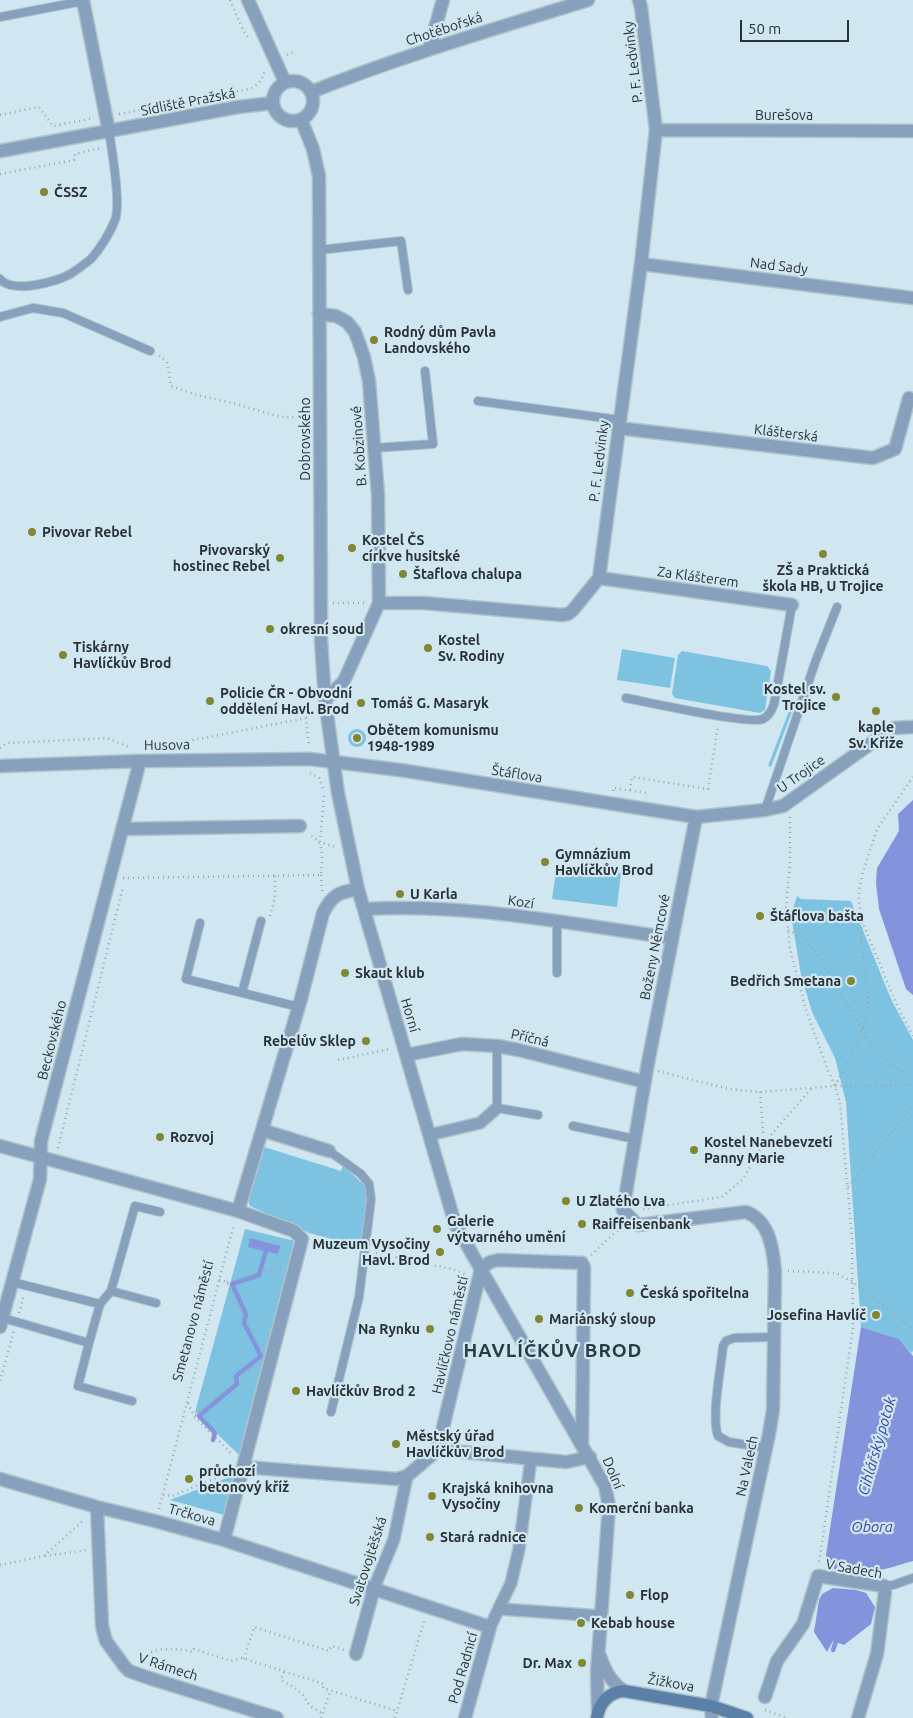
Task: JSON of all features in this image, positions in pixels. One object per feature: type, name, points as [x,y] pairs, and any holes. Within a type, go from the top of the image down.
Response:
[{"type":"main road","name":"Žižkova","points":[[624,1691],[712,1712],[747,1718]]},
{"type":"main road","points":[[597,1714],[606,1698],[613,1693],[624,1691]]},
{"type":"street","points":[[83,0],[109,132]]},
{"type":"street","points":[[248,0],[285,82]]},
{"type":"street","points":[[429,49],[443,0]]},
{"type":"street","name":"Chotěbořská","points":[[311,92],[429,49],[588,0]]},
{"type":"street","name":"P. F. Ledvinky","points":[[599,578],[641,264],[656,130],[639,0]]},
{"type":"street","points":[[285,82],[298,82],[306,86],[311,92],[312,108],[301,119],[292,121],[283,118],[276,112],[273,103],[275,91],[285,82]]},
{"type":"street","name":"Sídliště Pražská","points":[[0,152],[238,107],[273,103]]},
{"type":"street","name":"Dobrovského","points":[[301,119],[313,149],[319,176],[322,666],[334,760]]},
{"type":"street","name":"Burešova","points":[[656,130],[913,131]]},
{"type":"street","name":"Nad Sady","points":[[641,264],[913,298]]},
{"type":"street","name":"B. Kobzinové","points":[[319,314],[336,316],[347,322],[355,332],[368,369],[378,495],[378,602]]},
{"type":"street","name":"Klášterská","points":[[619,424],[873,458],[895,449],[909,398]]},
{"type":"street","points":[[325,700],[344,681],[378,602],[562,615],[568,614],[573,610],[599,578]]},
{"type":"street","name":"Za Klášterem","points":[[599,578],[792,605]]},
{"type":"street","name":"U Trojice","points":[[696,817],[765,810],[782,806],[887,732],[894,728],[913,727]]},
{"type":"street","name":"Husova","points":[[0,766],[140,761],[334,760]]},
{"type":"street","name":"Štáflova","points":[[334,760],[355,765],[400,770],[696,817]]},
{"type":"street","name":"Horní","points":[[334,760],[338,792],[358,888],[455,1224],[479,1274]]},
{"type":"street","name":"Beckovského","points":[[2,1322],[40,1179],[41,1141],[140,761]]},
{"type":"street","name":"Boženy Němcové","points":[[631,1218],[623,1210],[647,1068],[696,817]]},
{"type":"street","points":[[122,829],[300,826]]},
{"type":"street","points":[[238,1210],[299,1007],[323,912],[336,895],[358,888]]},
{"type":"street","name":"Kozí","points":[[365,909],[454,909],[672,938]]},
{"type":"street","name":"Příčná","points":[[406,1055],[462,1044],[497,1046],[645,1082]]},
{"type":"street","points":[[429,1134],[480,1123],[496,1108]]},
{"type":"street","points":[[262,1130],[329,1151]]},
{"type":"street","points":[[0,1146],[238,1210],[294,1230],[302,1239],[268,1359],[244,1467],[224,1540]]},
{"type":"street","name":"Na Valech","points":[[631,1218],[638,1224],[746,1212],[754,1214],[760,1219],[772,1248],[775,1271],[773,1410],[767,1448],[712,1712]]},
{"type":"street","name":"Havlíčkovo náměstí","points":[[440,1448],[439,1444],[479,1274],[490,1262],[498,1260],[582,1264]]},
{"type":"street","points":[[582,1264],[584,1277],[582,1443]]},
{"type":"street","name":"Dolní","points":[[479,1274],[582,1443],[605,1486],[609,1506],[596,1685],[597,1714]]},
{"type":"street","points":[[244,1467],[397,1480],[407,1476],[440,1448],[443,1450],[566,1462],[590,1457]]},
{"type":"street","points":[[490,1627],[511,1583],[520,1549],[531,1459]]},
{"type":"street","name":"Svatovojtěšská","points":[[356,1654],[374,1588],[394,1539],[407,1476]]},
{"type":"street","name":"Trčkova","points":[[0,1478],[96,1507],[224,1540],[490,1627]]},
{"type":"street","name":"V Rámech","points":[[96,1507],[102,1626],[106,1641],[125,1667],[134,1673],[277,1718]]},
{"type":"street","name":"V Sadech","points":[[763,1703],[777,1661],[805,1619],[818,1576],[884,1586],[885,1592],[877,1654],[858,1718]]},
{"type":"street","points":[[500,1609],[601,1616]]},
{"type":"street","name":"Pod Radnicí","points":[[465,1718],[490,1627]]},
{"type":"street","points":[[599,1651],[608,1676],[624,1691]]},
{"type":"lane","points":[[0,17],[83,0]]},
{"type":"lane","points":[[0,279],[3,283],[18,287],[35,286],[71,274],[91,259],[107,236],[116,218],[117,200],[109,132]]},
{"type":"lane","points":[[319,250],[401,241],[408,290]]},
{"type":"lane","points":[[0,317],[33,308],[63,313],[150,351]]},
{"type":"lane","points":[[374,448],[433,444],[425,371]]},
{"type":"lane","points":[[478,401],[619,424]]},
{"type":"lane","points":[[626,698],[719,716],[756,721],[764,719],[770,713],[774,704],[792,605]]},
{"type":"lane","points":[[765,810],[816,660],[837,607]]},
{"type":"lane","points":[[242,993],[261,921]]},
{"type":"lane","points":[[557,922],[557,973]]},
{"type":"lane","points":[[200,923],[186,979],[299,1007]]},
{"type":"lane","points":[[497,1046],[496,1108],[538,1115]]},
{"type":"lane","points":[[573,1126],[636,1139]]},
{"type":"lane","points":[[329,1151],[361,1174],[369,1184],[371,1199],[359,1297],[331,1412]]},
{"type":"lane","points":[[132,1401],[78,1386],[100,1304],[111,1291],[135,1206],[160,1212]]},
{"type":"lane","points":[[12,1282],[100,1304]]},
{"type":"lane","points":[[111,1291],[156,1303]]},
{"type":"lane","points":[[2,1322],[89,1343]]},
{"type":"lane","points":[[767,1448],[729,1442],[718,1436],[716,1431],[717,1404],[726,1341],[734,1338],[774,1337]]},
{"type":"lane","points":[[884,1586],[913,1578]]},
{"type":"path","points":[[0,114],[39,107],[53,126],[249,89],[261,81],[264,76],[265,65]]},
{"type":"path","points":[[0,174],[74,160],[75,154],[112,146]]},
{"type":"path","points":[[150,351],[167,362],[171,386],[197,395],[281,417],[320,416]]},
{"type":"path","points":[[321,602],[378,602]]},
{"type":"path","points":[[612,794],[613,788],[630,790],[632,777],[708,789],[719,716]]},
{"type":"path","points":[[109,878],[321,875],[322,848],[320,842],[324,793],[319,778],[310,773],[306,718],[157,747]]},
{"type":"path","points":[[0,748],[6,743],[107,738],[130,748]]},
{"type":"path","points":[[835,1086],[849,1061],[867,1013],[868,995],[861,941],[862,920],[859,891],[863,871],[877,829],[913,777]]},
{"type":"path","points":[[790,802],[790,865],[786,907],[787,929],[790,949],[806,1010],[840,1103],[852,1238],[853,1327],[818,1576]]},
{"type":"path","points":[[300,826],[300,835],[307,834],[320,842],[335,847]]},
{"type":"path","points":[[60,1141],[127,869]]},
{"type":"path","points":[[270,916],[275,897],[275,875]]},
{"type":"path","points":[[862,920],[896,1003],[913,1036]]},
{"type":"path","points":[[787,929],[804,938],[817,953],[874,1049],[888,1063],[913,1078]]},
{"type":"path","points":[[338,1060],[393,1048],[394,1042],[401,1040]]},
{"type":"path","points":[[647,1068],[729,1089],[760,1092],[835,1086],[913,1085]]},
{"type":"path","points":[[582,1264],[612,1234],[642,1210],[722,1197],[742,1179],[764,1143],[811,1089]]},
{"type":"path","points":[[760,1092],[764,1143]]},
{"type":"path","points":[[847,1188],[913,1104]]},
{"type":"path","name":"Smetanovo náměstí","points":[[156,1521],[238,1210]]},
{"type":"path","points":[[302,1239],[316,1239],[364,1251],[479,1274]]},
{"type":"path","points":[[219,1280],[227,1282],[297,1262]]},
{"type":"path","points":[[775,1271],[836,1273],[853,1282],[913,1329]]},
{"type":"path","points":[[194,1416],[268,1359],[227,1282]]},
{"type":"path","points":[[164,1495],[172,1496],[244,1467],[194,1416],[187,1402]]},
{"type":"path","points":[[44,1556],[96,1507]]},
{"type":"path","points":[[0,1565],[44,1556],[90,1550]]},
{"type":"path","points":[[395,1718],[428,1607]]},
{"type":"path","points":[[244,1659],[254,1627],[329,1651],[332,1646],[356,1654]]},
{"type":"path","points":[[134,1673],[146,1656],[164,1649],[193,1652],[194,1649],[231,1661],[244,1659],[324,1684],[323,1688],[330,1691],[397,1711]]},
{"type":"path","points":[[284,1672],[281,1680],[303,1695],[310,1706],[322,1716],[330,1691]]},
{"type":"path","points":[[763,1703],[787,1718]]},
{"type":"shaded area","points":[[622,649],[675,658],[670,688],[617,680]]},
{"type":"shaded area","points":[[682,651],[767,666],[771,671],[765,710],[760,713],[675,698],[672,694],[678,655]]},
{"type":"shaded area","points":[[792,703],[795,704],[771,767],[768,766]]},
{"type":"shaded area","points":[[357,729],[363,732],[366,738],[363,744],[357,747],[351,744],[348,738],[351,732]]},
{"type":"shaded area","points":[[557,865],[621,873],[617,907],[552,899]]},
{"type":"shaded area","points":[[797,896],[801,899],[851,901],[891,999],[913,1040],[913,1351],[911,1353],[899,1339],[861,1327],[846,1102],[835,1058],[812,1012],[801,975],[791,915]]},
{"type":"shaded area","points":[[261,1146],[341,1171],[343,1165],[367,1188],[361,1247],[309,1233],[250,1206],[247,1198]]},
{"type":"shaded area","points":[[245,1229],[295,1241],[240,1456],[195,1412]]},
{"type":"shaded area","points":[[235,1475],[224,1515],[170,1500]]},
{"type":"water","points":[[913,800],[913,995],[906,989],[879,909],[876,883],[877,868],[899,831],[898,814]]},
{"type":"water","points":[[250,1238],[281,1246],[277,1254],[248,1247]]},
{"type":"water","name":"Obora","points":[[861,1327],[899,1339],[913,1356],[913,1561],[877,1571],[851,1574],[839,1572],[831,1566],[826,1555]]},
{"type":"water","points":[[833,1588],[866,1593],[875,1607],[871,1624],[844,1645],[833,1641],[827,1652],[814,1632],[819,1600],[822,1594]]},
{"type":"waterway","points":[[213,1440],[215,1433],[199,1416],[237,1384],[236,1376],[261,1356],[244,1323],[246,1314],[232,1284],[259,1275],[267,1247]]},
{"type":"waterway","name":"Cihlářský potok","points":[[833,1650],[837,1638]]},
{"type":"place","name":"ČSSZ","points":[[44,192]]},
{"type":"place","name":"Rodný dům Pavla Landovského","points":[[374,340]]},
{"type":"place","name":"Pivovar Rebel","points":[[32,532]]},
{"type":"place","name":"Kostel ČS církve husitské","points":[[352,548]]},
{"type":"place","name":"ZŠ a Praktická škola HB, U Trojice","points":[[823,554]]},
{"type":"place","name":"Pivovarský hostinec Rebel","points":[[280,558]]},
{"type":"place","name":"Štaflova chalupa","points":[[403,574]]},
{"type":"place","name":"okresní soud","points":[[270,629]]},
{"type":"place","name":"Kostel Sv. Rodiny","points":[[428,648]]},
{"type":"place","name":"Tiskárny Havlíčkův Brod","points":[[63,655]]},
{"type":"place","name":"Kostel sv. Trojice","points":[[836,697]]},
{"type":"place","name":"Policie ČR - Obvodní oddělení Havl. Brod","points":[[210,701]]},
{"type":"place","name":"Tomáš G. Masaryk","points":[[361,703]]},
{"type":"place","name":"kaple Sv. Kříže","points":[[876,711]]},
{"type":"place","name":"Obětem komunismu 1948-1989","points":[[357,738]]},
{"type":"place","name":"Gymnázium Havlíčkův Brod","points":[[545,862]]},
{"type":"place","name":"U Karla","points":[[400,894]]},
{"type":"place","name":"Štáflova bašta","points":[[760,916]]},
{"type":"place","name":"Skaut klub","points":[[345,973]]},
{"type":"place","name":"Bedřich Smetana","points":[[851,981]]},
{"type":"place","name":"Rebelův Sklep","points":[[366,1041]]},
{"type":"place","name":"Rozvoj","points":[[160,1137]]},
{"type":"place","name":"Kostel Nanebevzetí Panny Marie","points":[[694,1150]]},
{"type":"place","name":"U Zlatého Lva","points":[[566,1201]]},
{"type":"place","name":"Raiffeisenbank","points":[[582,1224]]},
{"type":"place","name":"Galerie výtvarného umění","points":[[437,1229]]},
{"type":"place","name":"Muzeum Vysočiny Havl. Brod","points":[[440,1252]]},
{"type":"place","name":"Česká spořitelna","points":[[630,1293]]},
{"type":"place","name":"Josefina Havlíč","points":[[876,1315]]},
{"type":"place","name":"Mariánský sloup","points":[[539,1319]]},
{"type":"place","name":"Na Rynku","points":[[430,1329]]},
{"type":"place","name":"Havlíčkův Brod 2","points":[[296,1391]]},
{"type":"place","name":"Městský úřad Havlíčkův Brod","points":[[396,1444]]},
{"type":"place","name":"průchozí betonový kříž","points":[[189,1479]]},
{"type":"place","name":"Krajská knihovna Vysočiny","points":[[432,1496]]},
{"type":"place","name":"Komerční banka","points":[[579,1508]]},
{"type":"place","name":"Stará radnice","points":[[430,1537]]},
{"type":"place","name":"Flop","points":[[630,1595]]},
{"type":"place","name":"Kebab house","points":[[581,1623]]},
{"type":"place","name":"Dr. Max","points":[[582,1663]]},
{"type":"district","name":"HAVLÍČKŮV BROD","points":[[553,1351]]}]
